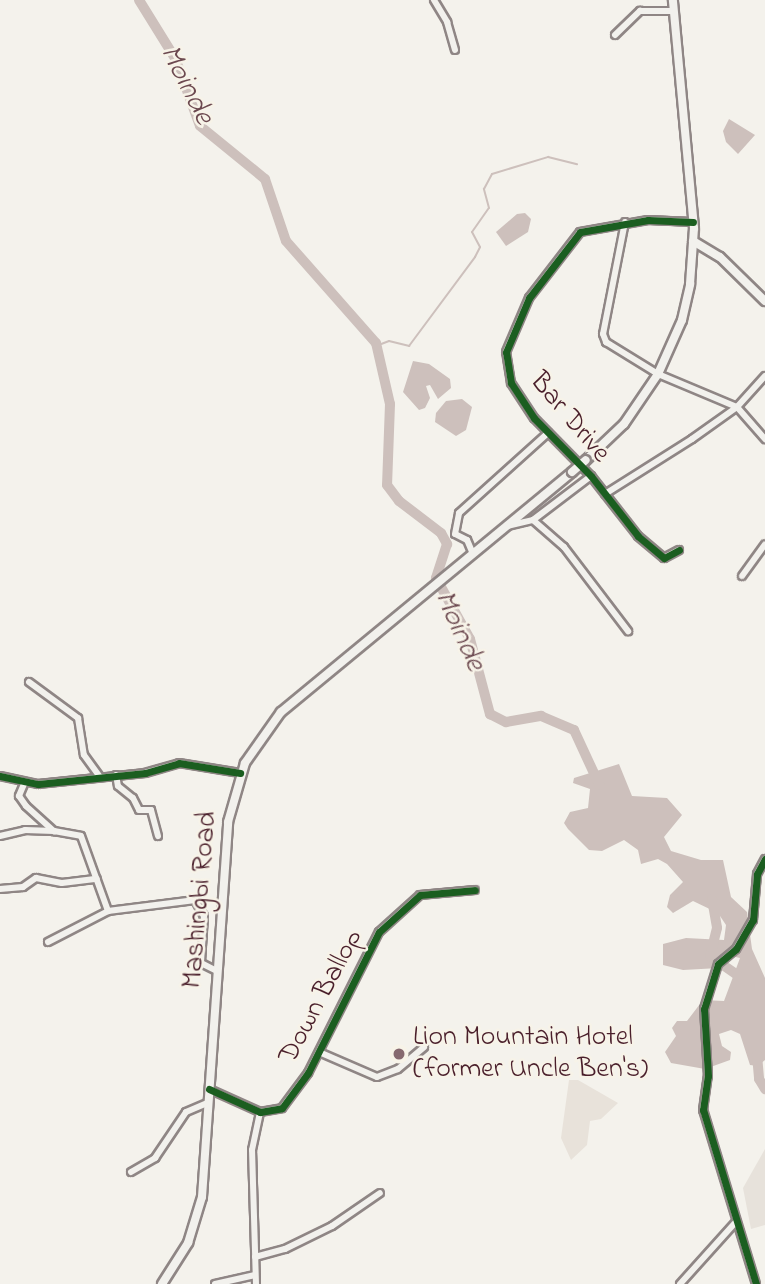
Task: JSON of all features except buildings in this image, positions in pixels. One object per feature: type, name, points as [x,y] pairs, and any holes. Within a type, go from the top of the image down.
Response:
[{"type":"main road","points":[[473,554],[586,460],[624,424],[658,374],[682,320],[693,241],[693,222],[673,0]]},
{"type":"main road","points":[[693,241],[720,257],[765,301]]},
{"type":"main road","name":"Mashingbi Road","points":[[162,1284],[184,1252],[197,1216],[228,822],[240,773],[281,712],[473,554]]},
{"type":"street","points":[[434,0],[447,22],[455,50]]},
{"type":"street","points":[[615,35],[640,11],[673,11]]},
{"type":"street","points":[[625,222],[604,338],[620,353],[658,374],[737,407],[765,439]]},
{"type":"street","name":"Bar Drive","points":[[679,550],[664,558],[632,530],[590,476],[517,398],[506,352],[529,298],[571,242],[588,227],[625,222],[693,222]]},
{"type":"street","points":[[605,494],[737,407],[765,376]]},
{"type":"street","points":[[473,554],[467,540],[455,534],[459,513],[548,433]]},
{"type":"street","points":[[508,526],[533,520],[590,476]]},
{"type":"street","points":[[533,520],[564,547],[628,631]]},
{"type":"street","points":[[742,576],[765,544]]},
{"type":"street","points":[[29,682],[78,718],[84,755],[99,776]]},
{"type":"street","points":[[0,776],[24,784],[145,773],[179,764],[240,773]]},
{"type":"street","points":[[116,775],[118,786],[133,798],[139,810],[151,810],[158,836]]},
{"type":"street","points":[[24,784],[19,796],[26,806],[54,831]]},
{"type":"street","points":[[0,836],[25,830],[81,836],[108,911]]},
{"type":"street","points":[[756,1284],[734,1224],[733,1205],[703,1110],[708,1076],[704,1009],[718,964],[736,949],[753,920],[757,874],[765,859]]},
{"type":"street","points":[[0,888],[23,887],[36,878],[62,883],[97,878]]},
{"type":"street","name":"Down Ballop","points":[[260,1112],[285,1104],[319,1052],[371,942],[394,916],[428,892],[475,890]]},
{"type":"street","points":[[48,942],[108,911],[195,900],[204,916],[201,963],[217,971]]},
{"type":"street","points":[[319,1052],[377,1077],[398,1069],[424,1047]]},
{"type":"street","points":[[209,1089],[260,1112],[253,1150],[256,1284]]},
{"type":"street","points":[[131,1172],[155,1158],[186,1112],[207,1103]]},
{"type":"street","points":[[255,1257],[285,1249],[331,1226],[380,1193]]},
{"type":"street","points":[[680,1284],[734,1224]]},
{"type":"street","points":[[215,1284],[255,1275]]},
{"type":"shaded area","points":[[729,119],[755,135],[738,154],[726,142],[723,131]]},
{"type":"shaded area","points":[[525,213],[531,219],[528,232],[506,246],[496,232],[517,214]]},
{"type":"shaded area","points":[[413,361],[429,364],[450,379],[451,388],[438,399],[430,385],[426,386],[430,398],[425,408],[419,410],[403,392]]},
{"type":"shaded area","points":[[462,399],[472,407],[466,430],[456,436],[435,422],[436,413],[446,401]]},
{"type":"shaded area","points":[[619,764],[632,796],[667,798],[682,815],[664,837],[671,851],[701,860],[723,860],[731,897],[747,912],[752,949],[765,978],[765,1060],[758,1066],[750,1065],[740,1034],[731,1030],[719,1034],[722,1046],[731,1052],[730,1060],[705,1069],[671,1063],[665,1052],[676,1036],[672,1028],[677,1021],[687,1021],[703,1000],[724,1001],[740,958],[731,956],[719,968],[683,970],[663,965],[663,944],[686,938],[724,940],[726,925],[718,913],[693,901],[673,913],[667,907],[670,895],[683,882],[667,864],[658,859],[641,864],[638,850],[624,840],[602,851],[589,850],[564,823],[570,812],[588,808],[590,789],[573,783],[574,778]]},
{"type":"shaded area","points":[[569,1080],[578,1080],[618,1103],[601,1119],[590,1121],[587,1145],[571,1160],[561,1138]]},
{"type":"shaded area","points":[[765,1149],[765,1225],[751,1229],[743,1188]]},
{"type":"waterway","name":"Moinde","points":[[139,0],[175,58],[200,126],[265,179],[286,241],[376,343],[390,404],[387,485],[399,501],[441,533],[447,544],[436,578],[470,639],[490,714],[506,722],[541,716],[574,730],[599,784]]},
{"type":"waterway","points":[[376,346],[389,341],[409,346],[475,257],[480,247],[472,232],[489,208],[484,189],[492,174],[548,157],[577,164]]},
{"type":"waterway","name":"Moinde","points":[[712,899],[717,928],[710,956],[746,981]]},
{"type":"waterway","name":"Moinde","points":[[757,1055],[759,1079],[765,1089]]},
{"type":"cycle path","points":[[679,550],[664,558],[638,536],[591,476],[534,418],[511,383],[506,352],[529,298],[580,232],[648,220],[693,222]]},
{"type":"cycle path","points":[[0,776],[38,784],[145,773],[179,763],[240,773]]},
{"type":"cycle path","points":[[756,1284],[703,1110],[708,1076],[704,1009],[718,964],[736,949],[753,920],[757,874],[765,859]]},
{"type":"cycle path","points":[[209,1089],[260,1112],[282,1108],[308,1073],[379,932],[420,895],[475,890]]},
{"type":"place","name":"Lion Mountain Hotel (former Uncle Ben's)","points":[[399,1054]]}]
